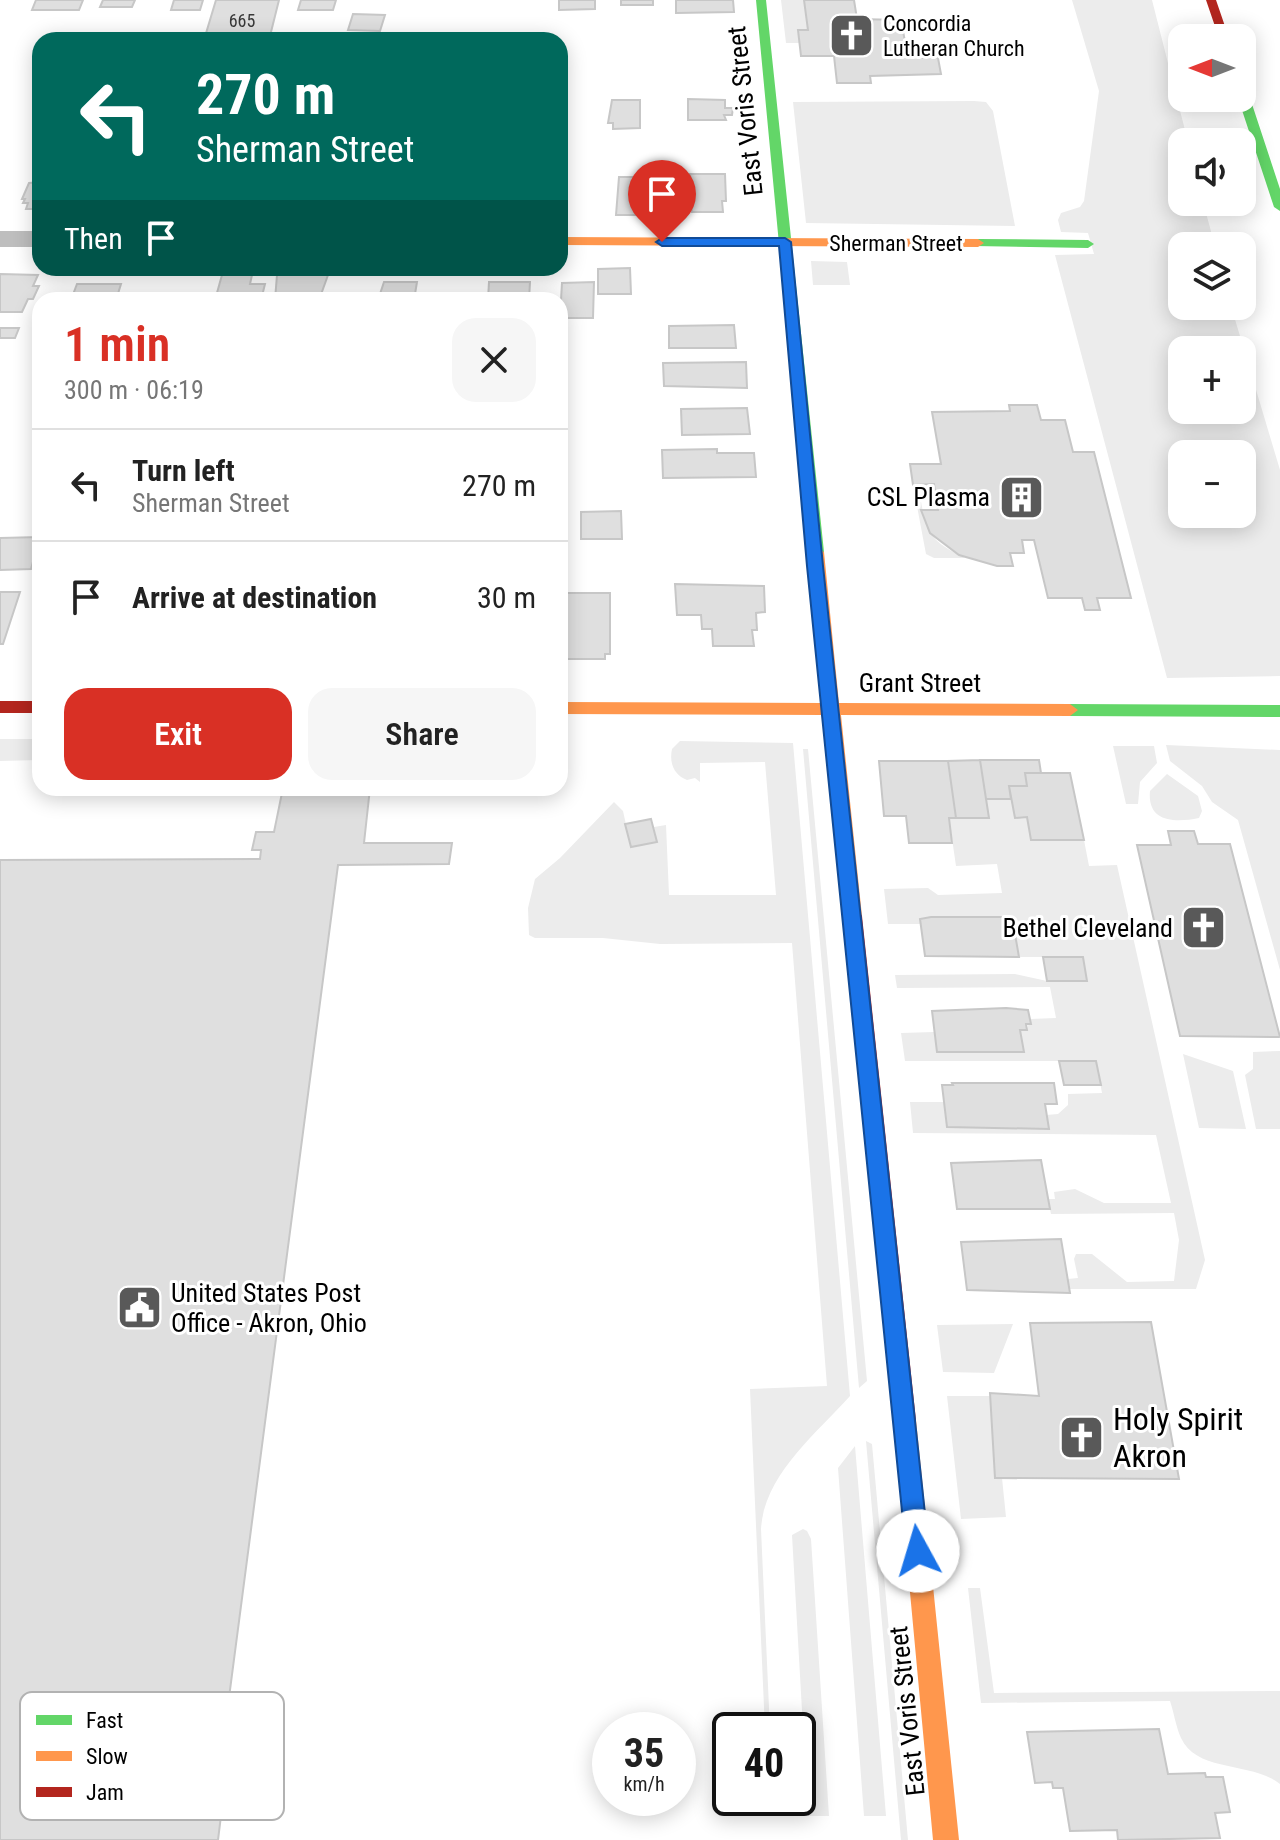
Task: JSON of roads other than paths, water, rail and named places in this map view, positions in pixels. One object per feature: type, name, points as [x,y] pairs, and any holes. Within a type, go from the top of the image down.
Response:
[{"type":"main road","name":"East Voris Street","points":[[761,0],[946,1840]]},
{"type":"main road","points":[[1211,0],[1219,24]]},
{"type":"main road","points":[[1249,112],[1280,207]]},
{"type":"main road","name":"Sherman Street","points":[[568,241],[1088,244]]},
{"type":"main road","points":[[0,707],[32,707]]},
{"type":"main road","name":"Grant Street","points":[[568,708],[1280,711]]},
{"type":"street","points":[[0,239],[32,239]]},
{"type":"place","name":"Concordia Lutheran Church","points":[[852,36]]},
{"type":"place","name":"CSL Plasma","points":[[1021,497]]},
{"type":"place","name":"Bethel Cleveland","points":[[1204,928]]},
{"type":"place","name":"United States Post Office - Akron, Ohio","points":[[140,1308]]},
{"type":"place","name":"Holy Spirit Akron","points":[[1082,1437]]}]
